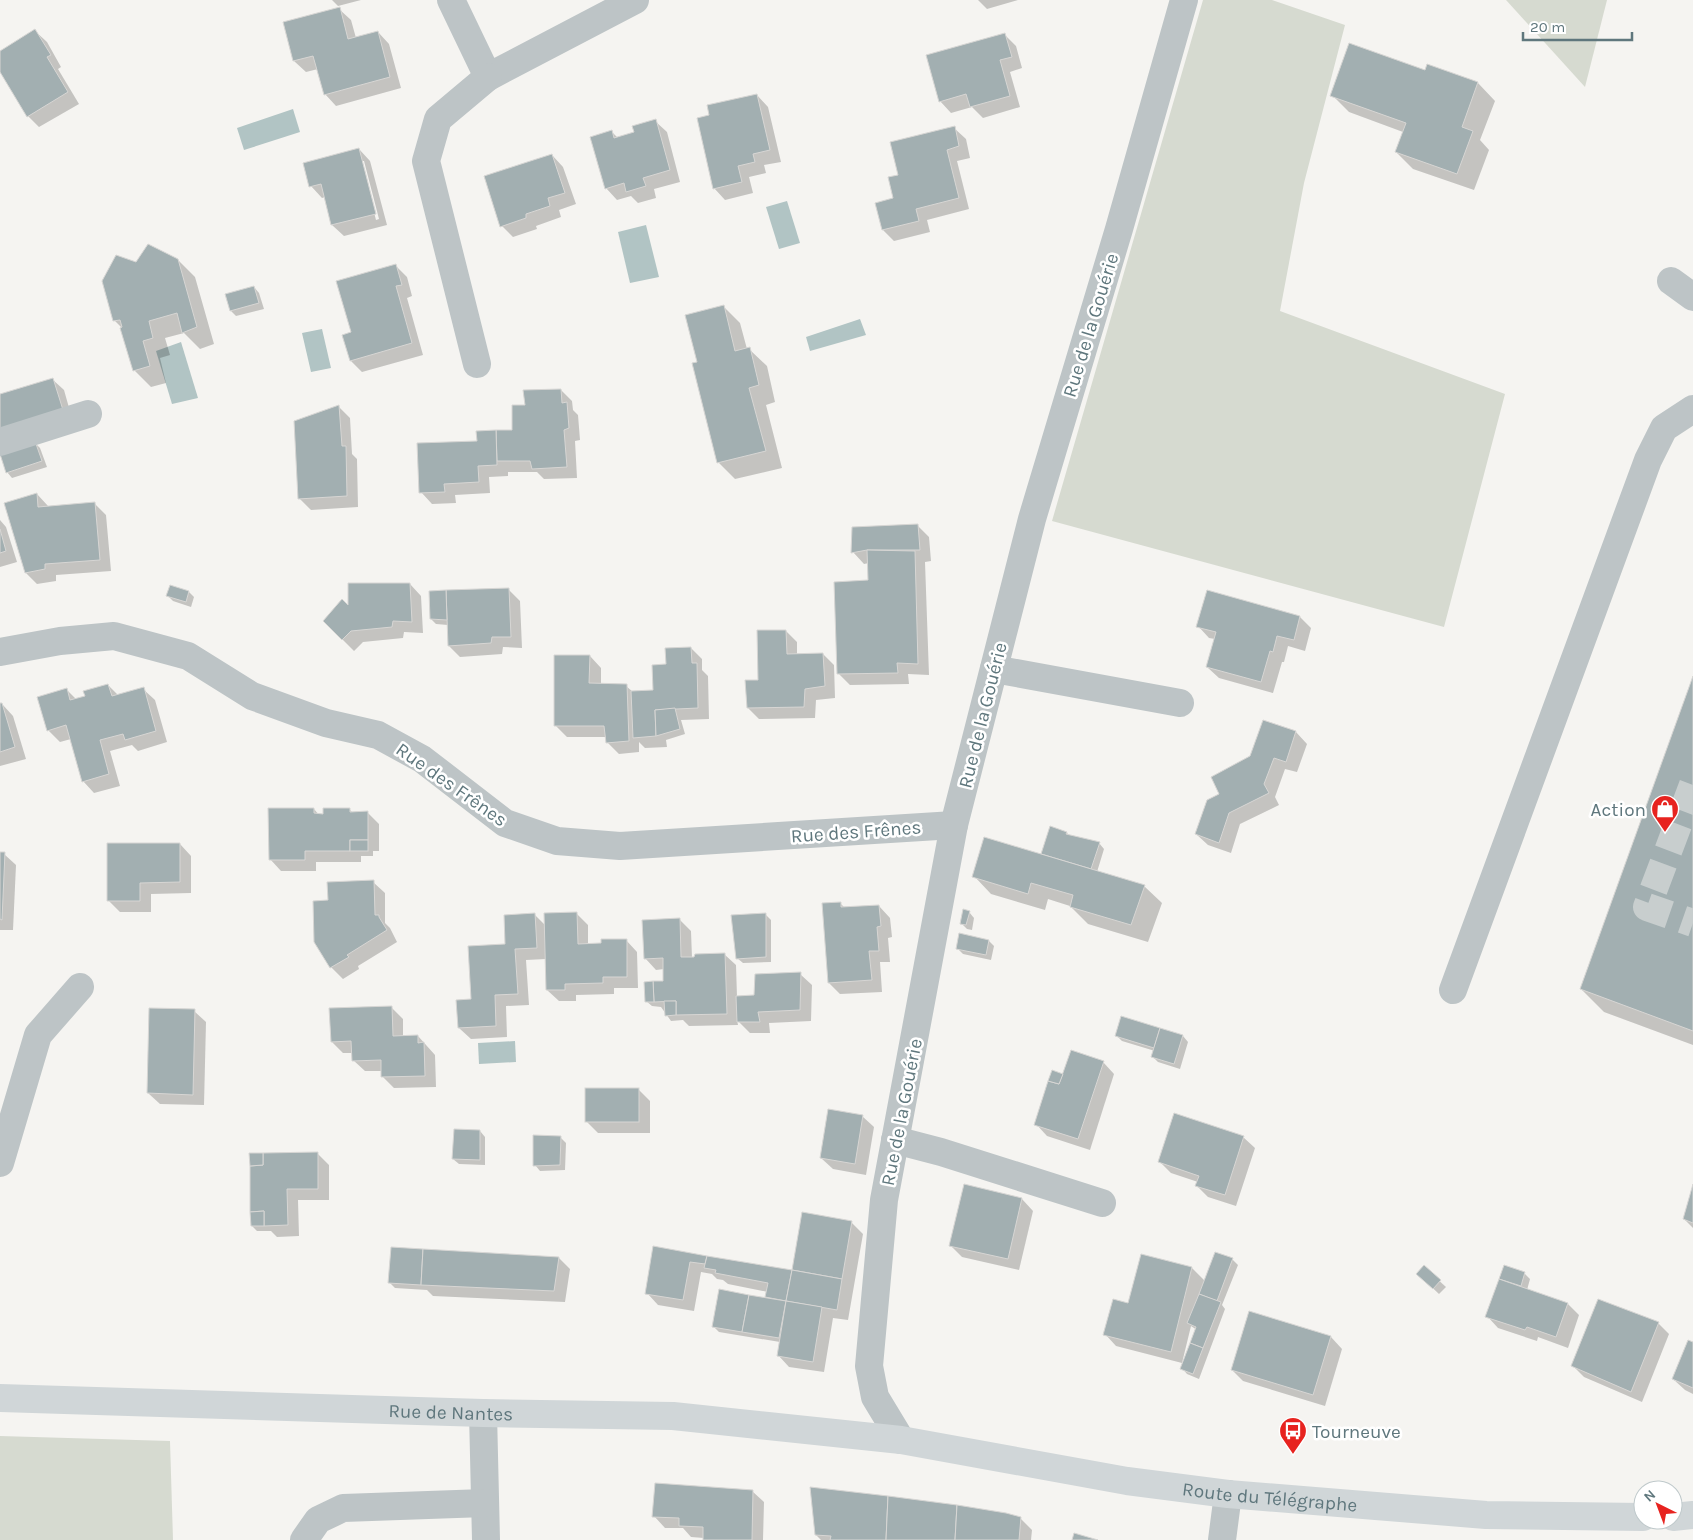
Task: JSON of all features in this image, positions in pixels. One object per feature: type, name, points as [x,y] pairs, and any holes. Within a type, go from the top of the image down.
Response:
[{"type":"main road","name":"Rue de Nantes","points":[[0,1398],[483,1413],[673,1416],[901,1440]]},
{"type":"main road","name":"Route du Télégraphe","points":[[901,1440],[1128,1481],[1228,1494],[1486,1515],[1633,1517]]},
{"type":"street","points":[[451,0],[488,77]]},
{"type":"street","points":[[477,364],[426,161],[438,118],[488,77],[635,0]]},
{"type":"street","name":"Rue de la Gouérie","points":[[901,1440],[875,1397],[869,1366],[884,1200],[954,825],[1032,519],[1119,229],[1184,0]]},
{"type":"street","points":[[1671,281],[1693,297]]},
{"type":"street","points":[[1453,990],[1648,460],[1664,428],[1693,409]]},
{"type":"street","points":[[0,442],[88,414]]},
{"type":"street","name":"Rue des Frênes","points":[[0,652],[60,641],[114,636],[188,656],[252,696],[326,723],[378,735],[422,759],[505,824],[557,841],[620,846],[954,825]]},
{"type":"street","points":[[994,669],[1180,703]]},
{"type":"street","points":[[0,1163],[38,1035],[80,987]]},
{"type":"street","points":[[895,1140],[941,1152],[1102,1203]]},
{"type":"street","points":[[483,1413],[486,1540]]},
{"type":"street","points":[[1222,1540],[1228,1494]]},
{"type":"street","points":[[304,1540],[318,1520],[343,1508],[485,1503]]},
{"type":"shaded area","points":[[1203,0],[1272,0],[1345,25],[1304,183],[1280,311],[1505,394],[1444,627],[1052,521]]},
{"type":"shaded area","points":[[1506,0],[1607,0],[1585,87]]},
{"type":"shaded area","points":[[293,109],[300,132],[244,150],[237,128]]},
{"type":"shaded area","points":[[787,201],[800,243],[779,249],[766,207]]},
{"type":"shaded area","points":[[646,225],[659,277],[630,283],[618,232]]},
{"type":"shaded area","points":[[860,319],[866,335],[810,351],[806,337]]},
{"type":"shaded area","points":[[322,329],[331,368],[311,372],[302,333]]},
{"type":"shaded area","points":[[181,342],[198,398],[172,404],[156,351]]},
{"type":"shaded area","points":[[515,1041],[516,1062],[479,1064],[478,1043]]},
{"type":"shaded area","points":[[0,1436],[170,1441],[173,1540],[0,1540]]},
{"type":"building","points":[[340,7],[348,39],[378,31],[390,77],[324,95],[313,56],[293,61],[283,22]]},
{"type":"building","points":[[35,29],[51,55],[47,57],[68,92],[27,117],[0,72],[0,51]]},
{"type":"building","points":[[1005,33],[1012,57],[1000,60],[1010,96],[970,107],[966,94],[939,102],[926,55]]},
{"type":"building","points":[[1349,43],[1425,70],[1427,64],[1478,82],[1462,127],[1473,131],[1457,174],[1395,152],[1406,123],[1330,96]]},
{"type":"building","points":[[757,94],[770,150],[753,154],[755,162],[738,166],[742,182],[713,189],[697,118],[709,115],[707,105]]},
{"type":"building","points":[[656,119],[670,170],[643,178],[646,186],[626,192],[624,183],[605,189],[590,137],[612,130],[614,138],[634,132],[632,126]]},
{"type":"building","points":[[955,126],[959,146],[947,150],[959,198],[916,209],[919,221],[882,230],[875,203],[893,198],[888,177],[898,175],[890,142]]},
{"type":"building","points":[[359,148],[376,214],[331,225],[321,184],[309,187],[303,163]]},
{"type":"building","points":[[552,154],[565,193],[548,198],[550,206],[526,214],[526,218],[500,227],[484,176]]},
{"type":"building","points":[[148,244],[178,259],[197,327],[182,333],[177,313],[149,321],[153,338],[143,341],[150,366],[133,371],[120,328],[122,327],[120,320],[113,321],[102,281],[116,255],[136,262]]},
{"type":"building","points":[[396,264],[402,285],[396,286],[412,343],[350,361],[342,335],[351,332],[336,281]]},
{"type":"building","points":[[254,286],[259,303],[230,311],[225,294]]},
{"type":"building","points":[[724,305],[735,351],[750,347],[759,385],[749,388],[766,451],[717,463],[692,363],[697,362],[685,315]]},
{"type":"building","points":[[53,378],[63,410],[0,430],[0,394]]},
{"type":"building","points":[[561,389],[562,403],[567,402],[569,428],[564,430],[567,467],[532,469],[530,461],[497,461],[496,430],[512,430],[512,405],[525,405],[523,390]]},
{"type":"building","points":[[339,405],[342,446],[346,446],[347,496],[298,499],[294,421]]},
{"type":"building","points":[[496,430],[497,465],[478,466],[479,482],[444,484],[445,492],[419,493],[417,443],[477,441],[476,431]]},
{"type":"building","points":[[35,441],[42,461],[6,473],[0,454]]},
{"type":"building","points":[[37,493],[38,507],[95,502],[100,560],[45,564],[45,569],[25,573],[4,503]]},
{"type":"building","points":[[918,524],[920,550],[867,550],[851,553],[852,527]]},
{"type":"building","points":[[0,529],[6,551],[0,553]]},
{"type":"building","points":[[867,550],[915,551],[918,664],[897,663],[898,673],[837,674],[834,582],[868,580]]},
{"type":"building","points":[[348,583],[410,583],[412,622],[393,621],[392,627],[351,631],[342,640],[323,621],[342,599],[348,605]]},
{"type":"building","points":[[170,585],[189,591],[186,602],[166,596]]},
{"type":"building","points":[[509,588],[511,637],[492,637],[491,643],[448,646],[446,590]]},
{"type":"building","points":[[446,590],[447,620],[430,619],[429,591]]},
{"type":"building","points":[[1207,590],[1300,616],[1294,640],[1277,636],[1273,652],[1270,651],[1261,682],[1206,667],[1216,632],[1196,627]]},
{"type":"building","points":[[757,630],[786,630],[787,654],[823,653],[825,686],[805,689],[804,707],[747,708],[745,680],[758,680]]},
{"type":"building","points":[[691,647],[692,663],[697,663],[698,708],[655,710],[656,736],[633,738],[631,691],[653,690],[652,665],[666,664],[665,648]]},
{"type":"building","points":[[554,655],[590,655],[589,683],[627,684],[629,741],[606,743],[604,726],[554,726]]},
{"type":"building","name":"Action","points":[[1693,676],[1693,1031],[1580,989]]},
{"type":"building","points":[[108,684],[112,696],[144,687],[156,731],[125,740],[123,734],[100,740],[109,774],[82,782],[66,725],[47,731],[37,697],[67,688],[70,700],[85,696],[83,691]]},
{"type":"building","points":[[0,703],[2,703],[15,747],[0,752]]},
{"type":"building","points":[[675,708],[680,729],[656,736],[655,710]]},
{"type":"building","points":[[1263,720],[1296,731],[1286,762],[1274,758],[1264,784],[1269,793],[1229,813],[1219,843],[1195,834],[1207,800],[1219,794],[1211,777],[1250,756]]},
{"type":"building","points":[[268,808],[314,808],[314,813],[323,814],[323,808],[350,808],[350,812],[368,811],[368,840],[350,840],[350,851],[305,851],[305,860],[269,860]]},
{"type":"building","points":[[1050,826],[1067,832],[1066,834],[1100,842],[1091,869],[1041,854]]},
{"type":"building","points":[[984,837],[1145,885],[1131,925],[1070,907],[1073,895],[1031,883],[1028,894],[972,877]]},
{"type":"building","points":[[350,840],[368,840],[368,851],[350,851]]},
{"type":"building","points":[[107,843],[180,843],[180,882],[140,883],[140,901],[107,901]]},
{"type":"building","points":[[0,852],[5,852],[2,920],[0,919]]},
{"type":"building","points":[[374,880],[375,915],[379,915],[387,930],[330,968],[314,942],[313,901],[328,900],[327,882]]},
{"type":"building","points":[[841,902],[841,907],[879,905],[881,926],[877,927],[879,951],[869,951],[872,980],[828,983],[822,903]]},
{"type":"building","points":[[963,909],[970,911],[966,925],[960,924]]},
{"type":"building","points":[[577,912],[578,944],[601,943],[601,939],[627,939],[627,977],[603,977],[603,983],[565,984],[565,990],[546,990],[544,913]]},
{"type":"building","points":[[535,913],[537,948],[515,949],[518,994],[495,995],[496,1026],[458,1028],[456,1000],[471,999],[468,946],[505,944],[504,915]]},
{"type":"building","points":[[766,913],[766,957],[736,959],[731,915]]},
{"type":"building","points":[[680,918],[681,957],[694,957],[695,954],[725,953],[727,1014],[676,1015],[676,1001],[654,1002],[653,981],[663,981],[663,958],[644,959],[642,920]]},
{"type":"building","points":[[959,933],[989,940],[986,955],[956,949]]},
{"type":"building","points":[[801,972],[800,1010],[758,1012],[760,1022],[737,1022],[736,996],[754,995],[755,974]]},
{"type":"building","points":[[653,981],[654,1002],[645,1002],[644,982]]},
{"type":"building","points":[[664,1001],[676,1001],[676,1015],[665,1016]]},
{"type":"building","points":[[392,1006],[393,1036],[418,1035],[418,1043],[424,1042],[425,1076],[381,1077],[381,1060],[352,1061],[351,1041],[331,1042],[329,1008]]},
{"type":"building","points":[[149,1008],[195,1009],[193,1095],[147,1093]]},
{"type":"building","points":[[1121,1016],[1160,1028],[1154,1048],[1115,1036]]},
{"type":"building","points":[[1160,1028],[1183,1035],[1174,1064],[1151,1057]]},
{"type":"building","points":[[1071,1050],[1104,1061],[1078,1139],[1034,1125],[1048,1081],[1059,1084]]},
{"type":"building","points":[[1052,1070],[1063,1074],[1059,1084],[1048,1081]]},
{"type":"building","points":[[585,1088],[639,1088],[639,1122],[585,1122]]},
{"type":"building","points":[[828,1109],[863,1115],[855,1164],[820,1158]]},
{"type":"building","points":[[1174,1113],[1244,1136],[1225,1195],[1195,1186],[1199,1176],[1158,1162]]},
{"type":"building","points":[[454,1129],[480,1130],[480,1160],[452,1159]]},
{"type":"building","points":[[533,1135],[561,1136],[560,1165],[533,1166]]},
{"type":"building","points":[[318,1152],[318,1189],[287,1189],[288,1225],[264,1226],[264,1211],[250,1212],[250,1166],[263,1165],[263,1153]]},
{"type":"building","points":[[249,1153],[263,1153],[263,1165],[250,1166]]},
{"type":"building","points":[[964,1184],[1022,1198],[1008,1259],[949,1246]]},
{"type":"building","points":[[1693,1184],[1693,1223],[1683,1219]]},
{"type":"building","points":[[264,1211],[264,1226],[251,1226],[250,1212]]},
{"type":"building","points":[[802,1212],[852,1221],[842,1279],[792,1270]]},
{"type":"building","points":[[653,1246],[707,1256],[705,1264],[690,1262],[683,1300],[645,1294]]},
{"type":"building","points":[[391,1247],[423,1249],[421,1285],[388,1283]]},
{"type":"building","points":[[423,1249],[559,1257],[554,1291],[421,1285]]},
{"type":"building","points":[[1215,1252],[1233,1258],[1217,1301],[1199,1294]]},
{"type":"building","points":[[1141,1254],[1192,1267],[1171,1352],[1103,1335],[1113,1299],[1128,1303]]},
{"type":"building","points":[[707,1256],[792,1270],[786,1301],[765,1297],[768,1283],[715,1273],[716,1270],[704,1268]]},
{"type":"building","points":[[1424,1265],[1441,1280],[1433,1289],[1416,1274]]},
{"type":"building","points":[[1504,1265],[1525,1272],[1521,1286],[1499,1279]]},
{"type":"building","points":[[792,1270],[842,1279],[837,1310],[786,1301]]},
{"type":"building","points":[[1499,1279],[1568,1303],[1556,1337],[1527,1327],[1525,1330],[1485,1317]]},
{"type":"building","points":[[719,1289],[749,1295],[742,1332],[712,1327]]},
{"type":"building","points":[[1199,1294],[1221,1302],[1203,1348],[1190,1343],[1196,1327],[1187,1323]]},
{"type":"building","points":[[749,1295],[786,1301],[779,1338],[742,1332]]},
{"type":"building","points":[[1598,1299],[1659,1322],[1631,1392],[1571,1366]]},
{"type":"building","points":[[786,1301],[822,1307],[813,1362],[777,1356]]},
{"type":"building","points":[[1249,1311],[1331,1336],[1313,1395],[1231,1370]]},
{"type":"building","points":[[1688,1340],[1693,1342],[1693,1388],[1672,1379]]},
{"type":"building","points":[[1190,1343],[1203,1348],[1193,1374],[1180,1369]]},
{"type":"building","points":[[655,1483],[753,1490],[752,1540],[703,1540],[703,1527],[679,1526],[679,1518],[652,1517]]},
{"type":"building","points":[[810,1487],[888,1496],[886,1540],[830,1540],[831,1536],[815,1535]]},
{"type":"building","points":[[888,1496],[957,1505],[955,1540],[886,1540]]},
{"type":"building","points":[[957,1505],[1021,1517],[1019,1540],[955,1540]]},
{"type":"building","points":[[1074,1533],[1098,1540],[1072,1540]]},
{"type":"tunnel","points":[[1693,785],[1647,907],[1693,923]]},
{"type":"place","name":"Action","points":[[1665,833]]},
{"type":"place","name":"Tourneuve","points":[[1293,1455]]}]
